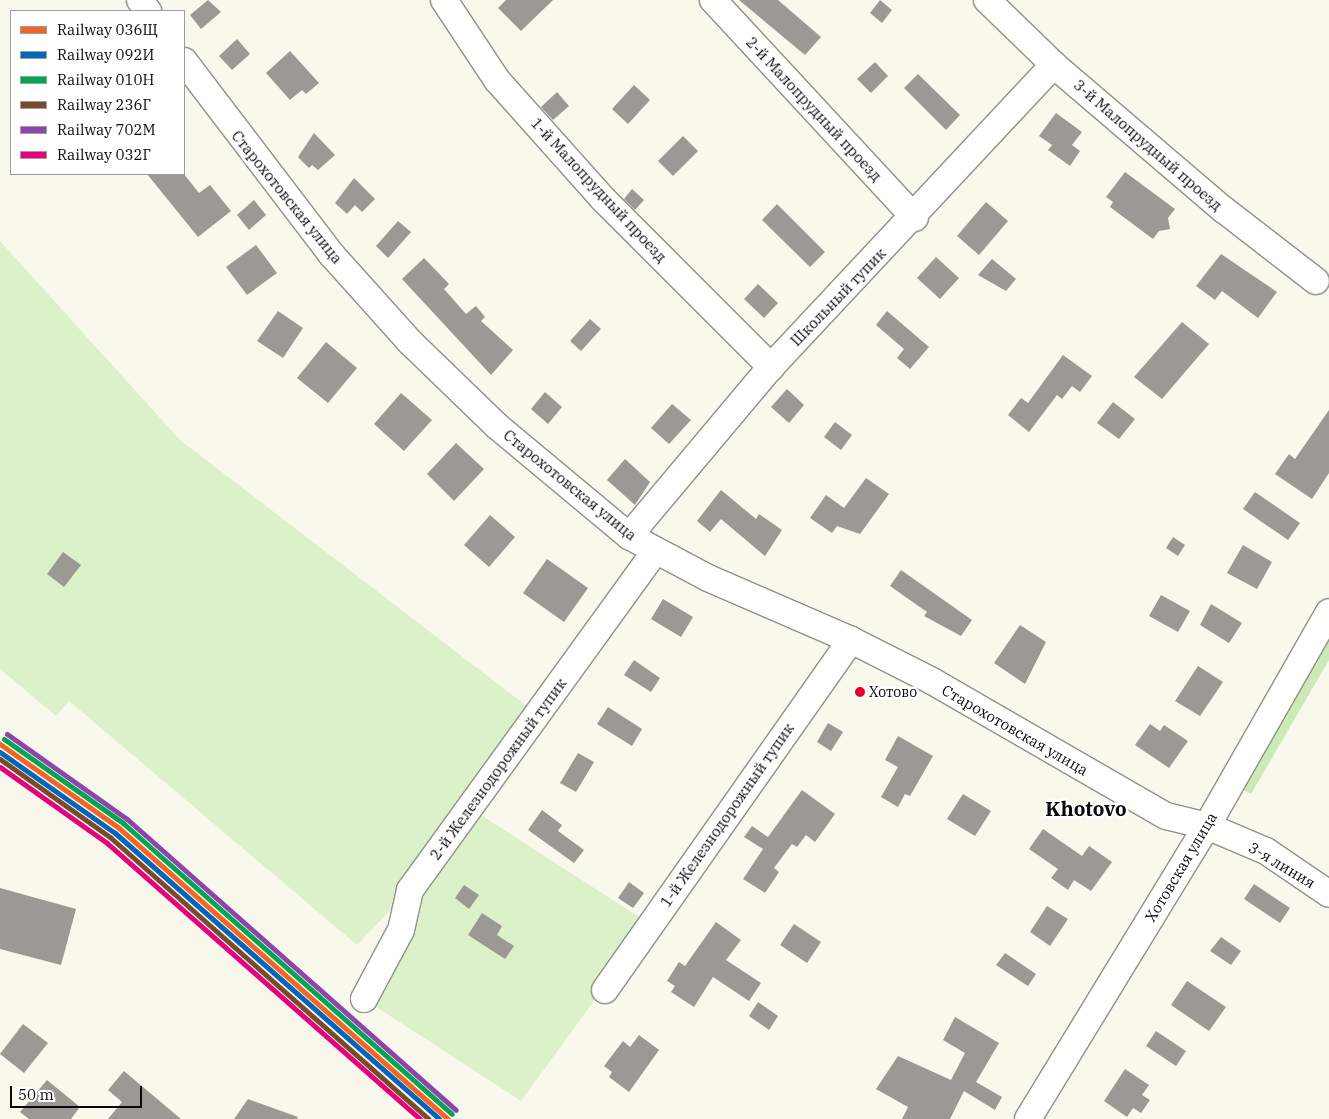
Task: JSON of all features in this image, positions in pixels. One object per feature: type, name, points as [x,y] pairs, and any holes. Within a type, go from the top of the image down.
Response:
[{"type":"street","name":"1-й Малопрудный проезд","points":[[444,0],[497,80],[570,162],[771,367]]},
{"type":"street","name":"2-й Малопрудный проезд","points":[[713,0],[915,218]]},
{"type":"street","name":"3-й Малопрудный проезд","points":[[987,0],[1054,65],[1224,210],[1316,281]]},
{"type":"street","name":"Старохотовская улица","points":[[185,62],[332,256],[410,342],[497,426],[629,536],[655,551],[851,640],[996,717],[1132,799],[1166,816],[1207,826]]},
{"type":"street","name":"Школьный тупик","points":[[629,536],[771,367],[915,218],[1054,65]]},
{"type":"street","name":"2-й Железнодорожный тупик","points":[[364,999],[401,930],[410,890],[655,551]]},
{"type":"street","name":"Хотовская улица","points":[[1028,1119],[1207,826],[1329,612]]},
{"type":"street","name":"1-й Железнодорожный тупик","points":[[605,990],[851,640]]},
{"type":"street","name":"3-я линия","points":[[1207,826],[1266,852],[1329,894]]},
{"type":"green space","points":[[0,241],[180,440],[537,714],[470,808],[650,924],[521,1101],[364,999],[409,891],[357,945],[69,701],[56,716],[0,669]]},
{"type":"green space","points":[[1329,630],[1329,660],[1251,794],[1238,787]]},
{"type":"building","points":[[208,0],[221,12],[201,29],[190,15]]},
{"type":"building","points":[[506,0],[553,0],[521,31],[498,8]]},
{"type":"building","points":[[739,0],[778,0],[821,37],[805,55]]},
{"type":"building","points":[[880,0],[892,10],[882,23],[870,13]]},
{"type":"building","points":[[237,39],[250,54],[232,70],[219,56]]},
{"type":"building","points":[[290,51],[319,83],[306,94],[302,90],[290,100],[266,73]]},
{"type":"building","points":[[875,62],[888,76],[871,93],[857,79]]},
{"type":"building","points":[[918,74],[960,115],[946,130],[904,88]]},
{"type":"building","points":[[634,85],[650,100],[628,124],[612,109]]},
{"type":"building","points":[[557,92],[569,106],[553,120],[541,107]]},
{"type":"building","points":[[1056,113],[1082,132],[1072,145],[1080,151],[1070,166],[1048,150],[1052,145],[1039,136]]},
{"type":"building","points":[[314,133],[335,155],[318,170],[312,165],[309,168],[298,157]]},
{"type":"building","points":[[683,136],[698,151],[673,176],[658,161]]},
{"type":"building","points":[[1125,172],[1175,209],[1168,218],[1170,229],[1159,231],[1153,239],[1110,207],[1113,202],[1106,197]]},
{"type":"building","points":[[148,175],[185,175],[199,193],[210,185],[231,211],[198,237]]},
{"type":"building","points":[[354,178],[375,199],[362,212],[355,205],[347,214],[335,203]]},
{"type":"building","points":[[632,189],[644,200],[635,210],[624,199]]},
{"type":"building","points":[[254,200],[266,215],[249,230],[237,215]]},
{"type":"building","points":[[986,202],[1008,221],[979,255],[957,236]]},
{"type":"building","points":[[777,204],[825,252],[810,267],[762,220]]},
{"type":"building","points":[[398,221],[411,232],[388,258],[376,246]]},
{"type":"building","points":[[256,245],[277,273],[247,295],[226,267]]},
{"type":"building","points":[[1221,254],[1277,292],[1258,318],[1222,291],[1215,300],[1196,286]]},
{"type":"building","points":[[936,257],[959,278],[940,299],[917,278]]},
{"type":"building","points":[[424,258],[449,284],[444,289],[466,314],[476,306],[485,317],[481,321],[513,350],[491,375],[402,279]]},
{"type":"building","points":[[992,259],[1016,279],[1006,291],[978,275]]},
{"type":"building","points":[[758,284],[778,303],[764,318],[744,299]]},
{"type":"building","points":[[278,311],[303,328],[283,358],[257,341]]},
{"type":"building","points":[[887,311],[929,347],[910,369],[897,358],[904,349],[876,325]]},
{"type":"building","points":[[590,319],[601,329],[581,351],[570,341]]},
{"type":"building","points":[[1182,322],[1209,344],[1162,399],[1134,377]]},
{"type":"building","points":[[326,342],[357,368],[328,403],[297,378]]},
{"type":"building","points":[[1063,355],[1092,376],[1080,392],[1072,386],[1062,399],[1057,395],[1029,432],[1008,415],[1021,398],[1028,403]]},
{"type":"building","points":[[787,389],[804,405],[789,423],[771,407]]},
{"type":"building","points":[[545,392],[562,407],[548,424],[531,409]]},
{"type":"building","points":[[401,393],[432,420],[404,451],[374,424]]},
{"type":"building","points":[[1113,402],[1135,419],[1119,439],[1097,423]]},
{"type":"building","points":[[672,404],[691,420],[669,444],[651,428]]},
{"type":"building","points":[[1329,410],[1329,473],[1312,499],[1275,474],[1289,454],[1295,459]]},
{"type":"building","points":[[835,422],[852,435],[841,450],[824,437]]},
{"type":"building","points":[[456,443],[484,469],[454,501],[427,474]]},
{"type":"building","points":[[625,459],[650,482],[635,505],[607,480]]},
{"type":"building","points":[[866,478],[889,494],[860,534],[837,526],[832,533],[810,518],[826,495],[844,508]]},
{"type":"building","points":[[721,490],[756,519],[759,514],[782,530],[765,556],[721,519],[710,532],[697,521]]},
{"type":"building","points":[[1255,492],[1300,523],[1288,540],[1243,509]]},
{"type":"building","points":[[490,515],[515,537],[489,567],[464,545]]},
{"type":"building","points":[[1173,537],[1185,545],[1178,556],[1166,548]]},
{"type":"building","points":[[1243,545],[1272,562],[1257,589],[1227,573]]},
{"type":"building","points":[[63,552],[81,565],[64,587],[47,574]]},
{"type":"building","points":[[547,559],[588,588],[564,622],[523,593]]},
{"type":"building","points":[[901,570],[972,620],[961,636],[924,616],[927,612],[890,586]]},
{"type":"building","points":[[1161,595],[1190,611],[1178,632],[1149,616]]},
{"type":"building","points":[[663,599],[693,617],[681,637],[651,619]]},
{"type":"building","points":[[1211,604],[1242,623],[1229,643],[1200,625]]},
{"type":"building","points":[[1020,625],[1046,642],[1025,684],[994,663]]},
{"type":"building","points":[[634,660],[660,678],[651,692],[624,675]]},
{"type":"building","points":[[1198,666],[1223,682],[1200,716],[1175,701]]},
{"type":"building","points":[[608,707],[642,729],[632,746],[597,724]]},
{"type":"building","points":[[828,723],[843,732],[831,751],[817,742]]},
{"type":"building","points":[[1150,724],[1160,731],[1164,725],[1188,741],[1169,768],[1135,745]]},
{"type":"building","points":[[898,736],[933,756],[910,796],[905,794],[898,807],[881,797],[898,767],[885,760]]},
{"type":"building","points":[[578,753],[594,762],[576,792],[560,783]]},
{"type":"building","points":[[802,790],[835,814],[815,842],[806,835],[797,847],[792,844],[774,868],[779,872],[765,893],[743,879],[763,849],[744,837],[752,826],[768,837]]},
{"type":"building","points":[[963,794],[991,811],[975,836],[947,819]]},
{"type":"building","points":[[542,810],[562,825],[558,831],[584,850],[574,863],[528,830]]},
{"type":"building","points":[[1043,829],[1082,856],[1089,846],[1112,862],[1091,891],[1074,880],[1068,890],[1051,878],[1058,869],[1029,849]]},
{"type":"building","points":[[629,882],[644,893],[633,908],[618,898]]},
{"type":"building","points":[[1254,884],[1290,908],[1280,923],[1244,899]]},
{"type":"building","points":[[464,885],[479,895],[469,909],[455,898]]},
{"type":"building","points":[[0,888],[76,909],[61,965],[0,949]]},
{"type":"building","points":[[1047,906],[1068,919],[1050,946],[1030,932]]},
{"type":"building","points":[[482,913],[502,926],[497,935],[514,946],[505,959],[468,935]]},
{"type":"building","points":[[716,922],[741,940],[726,960],[761,983],[749,1001],[713,977],[694,1007],[671,992],[675,986],[667,981],[679,962],[685,966]]},
{"type":"building","points":[[794,924],[821,942],[807,963],[780,945]]},
{"type":"building","points":[[1221,937],[1241,951],[1231,965],[1210,951]]},
{"type":"building","points":[[1005,953],[1036,974],[1028,986],[996,965]]},
{"type":"building","points":[[1187,981],[1226,1007],[1209,1031],[1171,1005]]},
{"type":"building","points":[[758,1002],[778,1016],[769,1030],[749,1016]]},
{"type":"building","points":[[955,1017],[999,1043],[976,1082],[1002,1097],[995,1110],[964,1091],[950,1119],[902,1119],[908,1107],[876,1089],[898,1056],[951,1080],[965,1053],[943,1040]]},
{"type":"building","points":[[23,1024],[48,1043],[24,1073],[0,1054]]},
{"type":"building","points":[[1156,1031],[1186,1051],[1176,1066],[1146,1046]]},
{"type":"building","points":[[639,1035],[659,1050],[629,1092],[609,1077],[612,1072],[604,1066],[623,1041],[630,1047]]},
{"type":"building","points":[[1125,1069],[1149,1085],[1142,1095],[1150,1100],[1141,1113],[1133,1108],[1127,1117],[1104,1101]]},
{"type":"building","points":[[124,1071],[181,1119],[108,1119],[122,1102],[108,1090]]},
{"type":"building","points":[[47,1080],[80,1107],[71,1119],[29,1119],[20,1112]]},
{"type":"building","points":[[248,1099],[298,1117],[297,1119],[234,1119]]},
{"type":"rail line","name":"702М","points":[[7,734],[127,819],[456,1110]]},
{"type":"rail line","name":"010Н","points":[[4,739],[123,823],[452,1114]]},
{"type":"rail line","name":"036Щ","points":[[0,744],[119,828],[448,1119]]},
{"type":"rail line","name":"092И","points":[[0,752],[115,833],[439,1119]]},
{"type":"rail line","name":"236Г","points":[[0,759],[111,838],[429,1119]]},
{"type":"rail line","name":"032Г","points":[[0,767],[107,843],[420,1119]]},
{"type":"place","name":"Хотово","points":[[860,692]]},
{"type":"district","name":"Khotovo","points":[[1086,808]]}]
